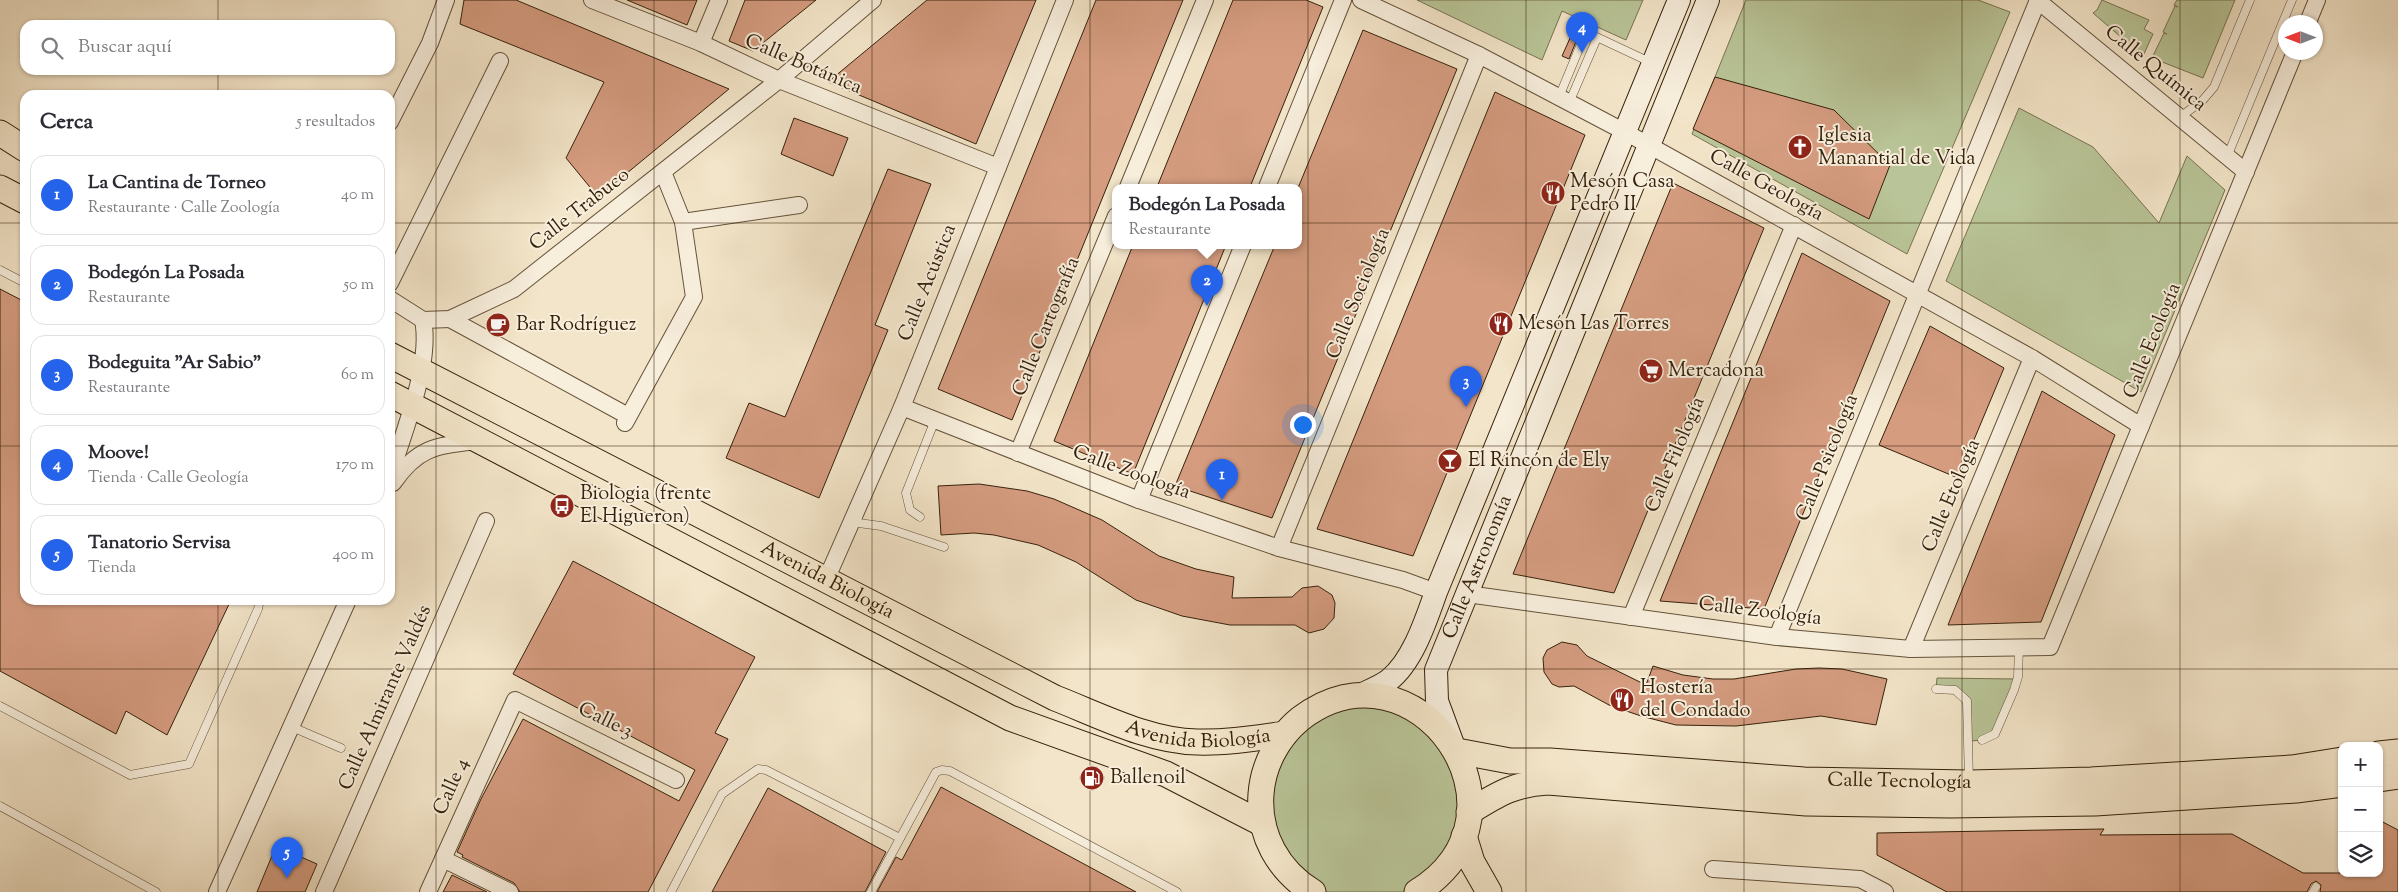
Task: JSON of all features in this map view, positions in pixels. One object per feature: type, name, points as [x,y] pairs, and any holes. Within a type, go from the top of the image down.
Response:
[{"type":"main road","points":[[0,133],[20,146]]},
{"type":"main road","points":[[0,154],[20,164]]},
{"type":"main road","points":[[0,188],[20,199]]},
{"type":"main road","name":"Avenida Biología","points":[[395,358],[1055,698],[1149,734],[1195,742],[1226,741],[1285,734]]},
{"type":"main road","name":"Avenida Biología","points":[[395,397],[1010,718],[1166,774],[1263,824]]},
{"type":"main road","points":[[1313,892],[1289,873],[1277,858],[1263,824],[1260,808],[1263,776],[1276,747],[1294,724],[1318,708],[1344,698],[1358,696],[1396,701],[1413,708],[1429,718],[1456,749],[1468,780],[1469,812],[1464,836],[1455,855],[1443,871],[1417,892]]},
{"type":"main road","name":"Calle Tecnología","points":[[1456,749],[1510,761],[1550,761],[1804,780],[1969,783],[2091,780],[2292,768],[2338,761]]},
{"type":"main road","points":[[2383,754],[2398,752]]},
{"type":"main road","points":[[2383,778],[2398,776]]},
{"type":"main road","name":"Calle Tecnología","points":[[1469,812],[1508,790],[1525,784],[1548,782],[1806,804],[1940,805],[2095,804],[2296,790],[2338,785]]},
{"type":"main road","points":[[1464,836],[1472,862],[1489,892]]},
{"type":"street","points":[[395,112],[430,43],[446,0]]},
{"type":"street","name":"Calle Botánica","points":[[592,0],[701,43],[779,80],[998,167]]},
{"type":"street","points":[[701,43],[719,0]]},
{"type":"street","name":"Calle Trabuco","points":[[423,320],[450,319],[514,289],[779,80],[873,0]]},
{"type":"street","name":"Calle Acústica","points":[[826,580],[902,407],[1065,0]]},
{"type":"street","points":[[1129,184],[1205,0]]},
{"type":"street","points":[[1268,184],[1343,0]]},
{"type":"street","name":"Calle Geología","points":[[1361,0],[1478,55],[1625,132],[2032,358],[2141,426]]},
{"type":"street","name":"Calle Astronomía","points":[[1358,696],[1389,680],[1400,669],[1423,629],[1436,592],[1679,0]]},
{"type":"street","name":"Calle Astronomía","points":[[1456,749],[1437,701],[1436,670],[1708,0]]},
{"type":"street","name":"Calle Química","points":[[2038,0],[2246,172]]},
{"type":"street","name":"Calle Psicología","points":[[1777,637],[2038,0]]},
{"type":"street","points":[[2311,15],[2317,0]]},
{"type":"street","name":"Calle Sociología","points":[[1279,548],[1478,55]]},
{"type":"street","name":"Calle Ecología","points":[[2050,647],[2292,60]]},
{"type":"street","points":[[395,273],[500,61]]},
{"type":"street","points":[[450,319],[626,420],[694,297],[683,222],[663,172]]},
{"type":"street","points":[[683,222],[799,205]]},
{"type":"street","name":"Calle Filología","points":[[1631,617],[1794,225]]},
{"type":"street","name":"Calle Cartografía","points":[[1018,454],[1112,226]]},
{"type":"street","points":[[1139,500],[1241,249]]},
{"type":"street","points":[[395,302],[423,320],[424,350],[412,406],[395,460]]},
{"type":"street","name":"Calle Etología","points":[[1911,649],[2032,358]]},
{"type":"street","name":"Calle Zoología","points":[[902,407],[1139,500],[1279,548],[1403,580],[1436,592]]},
{"type":"street","points":[[395,480],[404,466],[418,454],[446,444],[480,440]]},
{"type":"street","name":"Calle Almirante Valdés","points":[[324,892],[486,521]]},
{"type":"street","name":"Calle Zoología","points":[[1467,594],[1777,637],[1911,649],[2050,647]]},
{"type":"street","points":[[217,892],[346,605]]},
{"type":"street","name":"Calle 3","points":[[515,700],[676,780]]},
{"type":"street","name":"Calle 4","points":[[428,892],[515,700]]},
{"type":"street","points":[[443,859],[510,892]]},
{"type":"street","points":[[1713,869],[1860,879],[1885,892]]},
{"type":"lane","points":[[2180,117],[2202,101],[2214,87],[2250,0]]},
{"type":"lane","points":[[2227,156],[2292,0]]},
{"type":"lane","points":[[1564,100],[1586,32],[1653,64]]},
{"type":"lane","points":[[1564,100],[1597,38]]},
{"type":"lane","points":[[0,270],[20,280]]},
{"type":"lane","points":[[920,517],[910,510],[906,493],[935,420]]},
{"type":"lane","points":[[851,522],[881,526],[944,547]]},
{"type":"lane","points":[[0,706],[130,775],[189,764],[259,605]]},
{"type":"lane","points":[[1982,740],[1995,734],[2014,690],[2018,677],[2019,647]]},
{"type":"lane","points":[[1936,689],[1955,690],[1967,701],[1969,783]]},
{"type":"lane","points":[[292,726],[341,748]]},
{"type":"lane","points":[[671,892],[722,794],[758,769],[766,770],[900,838]]},
{"type":"lane","points":[[871,892],[936,772],[942,770],[950,771],[1177,892]]},
{"type":"lane","points":[[0,806],[156,892]]},
{"type":"green space","points":[[1417,0],[1643,0],[1626,40],[1562,11],[1542,60]]},
{"type":"green space","points":[[1746,0],[1978,0],[2010,12],[1907,254],[1692,134]]},
{"type":"green space","points":[[2102,0],[2149,20],[2144,29],[2153,34],[2143,56],[2093,13],[2097,10]]},
{"type":"green space","points":[[2177,0],[2235,0],[2203,78],[2152,58],[2164,33],[2167,34],[2163,32],[2175,6],[2178,7],[2174,5]]},
{"type":"green space","points":[[2019,108],[2093,147],[2159,223],[2187,156],[2225,190],[2141,392],[1946,281]]},
{"type":"green space","points":[[1937,678],[2017,679],[1995,734],[1986,740],[1969,741],[1962,695],[1936,689]]},
{"type":"green space","points":[[1344,698],[1429,718],[1469,812],[1417,892],[1313,892],[1277,858],[1268,761]]},
{"type":"building","points":[[464,0],[516,0],[729,89],[598,197],[566,158],[604,82],[460,24]]},
{"type":"building","points":[[627,0],[697,0],[687,25]]},
{"type":"building","points":[[745,0],[816,0],[753,51],[729,41]]},
{"type":"building","points":[[927,0],[1036,0],[976,144],[828,82]]},
{"type":"building","points":[[1096,0],[1183,0],[1012,420],[938,389]]},
{"type":"building","points":[[1233,0],[1306,0],[1323,7],[1251,184],[1158,184]]},
{"type":"building","points":[[1363,30],[1457,69],[1272,518],[1175,486],[1273,249],[1302,249],[1302,184],[1300,184]]},
{"type":"building","points":[[1571,36],[1577,39],[1569,59],[1562,56]]},
{"type":"building","name":"Iglesia Manantial de Vida","points":[[1715,77],[1834,110],[1890,165],[1869,219],[1693,129]]},
{"type":"building","points":[[1495,92],[1585,135],[1413,556],[1317,529]]},
{"type":"building","points":[[794,118],[848,138],[833,176],[781,154]]},
{"type":"building","points":[[888,169],[931,184],[875,325],[888,330],[819,498],[726,458],[749,403],[785,417]]},
{"type":"building","name":"Mercadona","points":[[1673,183],[1764,228],[1614,593],[1513,574]]},
{"type":"building","points":[[1131,249],[1224,249],[1133,474],[1054,441]]},
{"type":"building","points":[[1802,253],[1890,301],[1764,609],[1660,601]]},
{"type":"building","points":[[0,289],[20,299],[20,605],[229,605],[167,735],[126,711],[116,734],[0,671]]},
{"type":"building","points":[[1930,326],[2004,368],[1958,478],[1879,445]]},
{"type":"building","points":[[2042,391],[2115,435],[2041,622],[1948,625]]},
{"type":"building","points":[[979,484],[1027,491],[1054,499],[1102,520],[1159,556],[1196,569],[1234,577],[1232,598],[1292,597],[1302,588],[1318,586],[1332,595],[1335,603],[1334,618],[1324,629],[1309,633],[1295,625],[1230,625],[1182,616],[1136,600],[1076,562],[1038,545],[994,535],[974,533],[941,535],[938,486]]},
{"type":"building","points":[[573,561],[755,657],[715,733],[728,739],[648,892],[520,892],[514,883],[462,857],[463,855],[457,852],[481,799],[523,719],[679,801],[695,770],[513,674]]},
{"type":"building","points":[[1562,642],[1577,645],[1587,656],[1646,685],[1653,666],[1683,675],[1713,679],[1734,679],[1796,669],[1819,668],[1842,669],[1887,679],[1876,725],[1821,716],[1736,726],[1676,725],[1609,705],[1574,686],[1559,687],[1552,684],[1544,672],[1543,658],[1547,650]]},
{"type":"building","name":"Ballenoil","points":[[1092,766],[1101,769],[1104,778],[1101,787],[1092,790],[1083,787],[1080,778],[1083,769]]},
{"type":"building","points":[[941,787],[1136,892],[877,892],[896,857],[902,860]]},
{"type":"building","points":[[768,788],[886,852],[865,892],[712,892]]},
{"type":"building","points":[[2383,822],[2398,830],[2398,892],[2320,892],[2321,885],[2316,881],[2311,884],[2307,892],[1947,892],[1877,855],[1877,833],[2104,829],[2100,835],[2232,834],[2303,873],[2338,873],[2338,877],[2383,877]]},
{"type":"building","points":[[276,846],[317,864],[305,892],[257,892]]},
{"type":"building","points":[[452,875],[487,892],[443,892]]},
{"type":"place","name":"Moove!","points":[[1582,53]]},
{"type":"place","name":"Iglesia Manantial de Vida","points":[[1800,147]]},
{"type":"place","name":"Mesón Casa Pedro II","points":[[1553,193]]},
{"type":"place","name":"Bodegón La Posada","points":[[1207,306]]},
{"type":"place","name":"Mesón Las Torres","points":[[1501,324]]},
{"type":"place","name":"Bar Rodríguez","points":[[498,325]]},
{"type":"place","name":"Mercadona","points":[[1651,371]]},
{"type":"place","name":"Bodeguita \"Ar Sabio\"","points":[[1466,407]]},
{"type":"place","name":"El Rincón de Ely","points":[[1450,461]]},
{"type":"place","name":"La Cantina de Torneo","points":[[1222,500]]},
{"type":"place","name":"Biologia (frente El Higueron)","points":[[562,506]]},
{"type":"place","name":"Hostería del Condado","points":[[1622,700]]},
{"type":"place","name":"Ballenoil","points":[[1092,778]]},
{"type":"place","name":"Tanatorio Servisa","points":[[287,878]]}]
